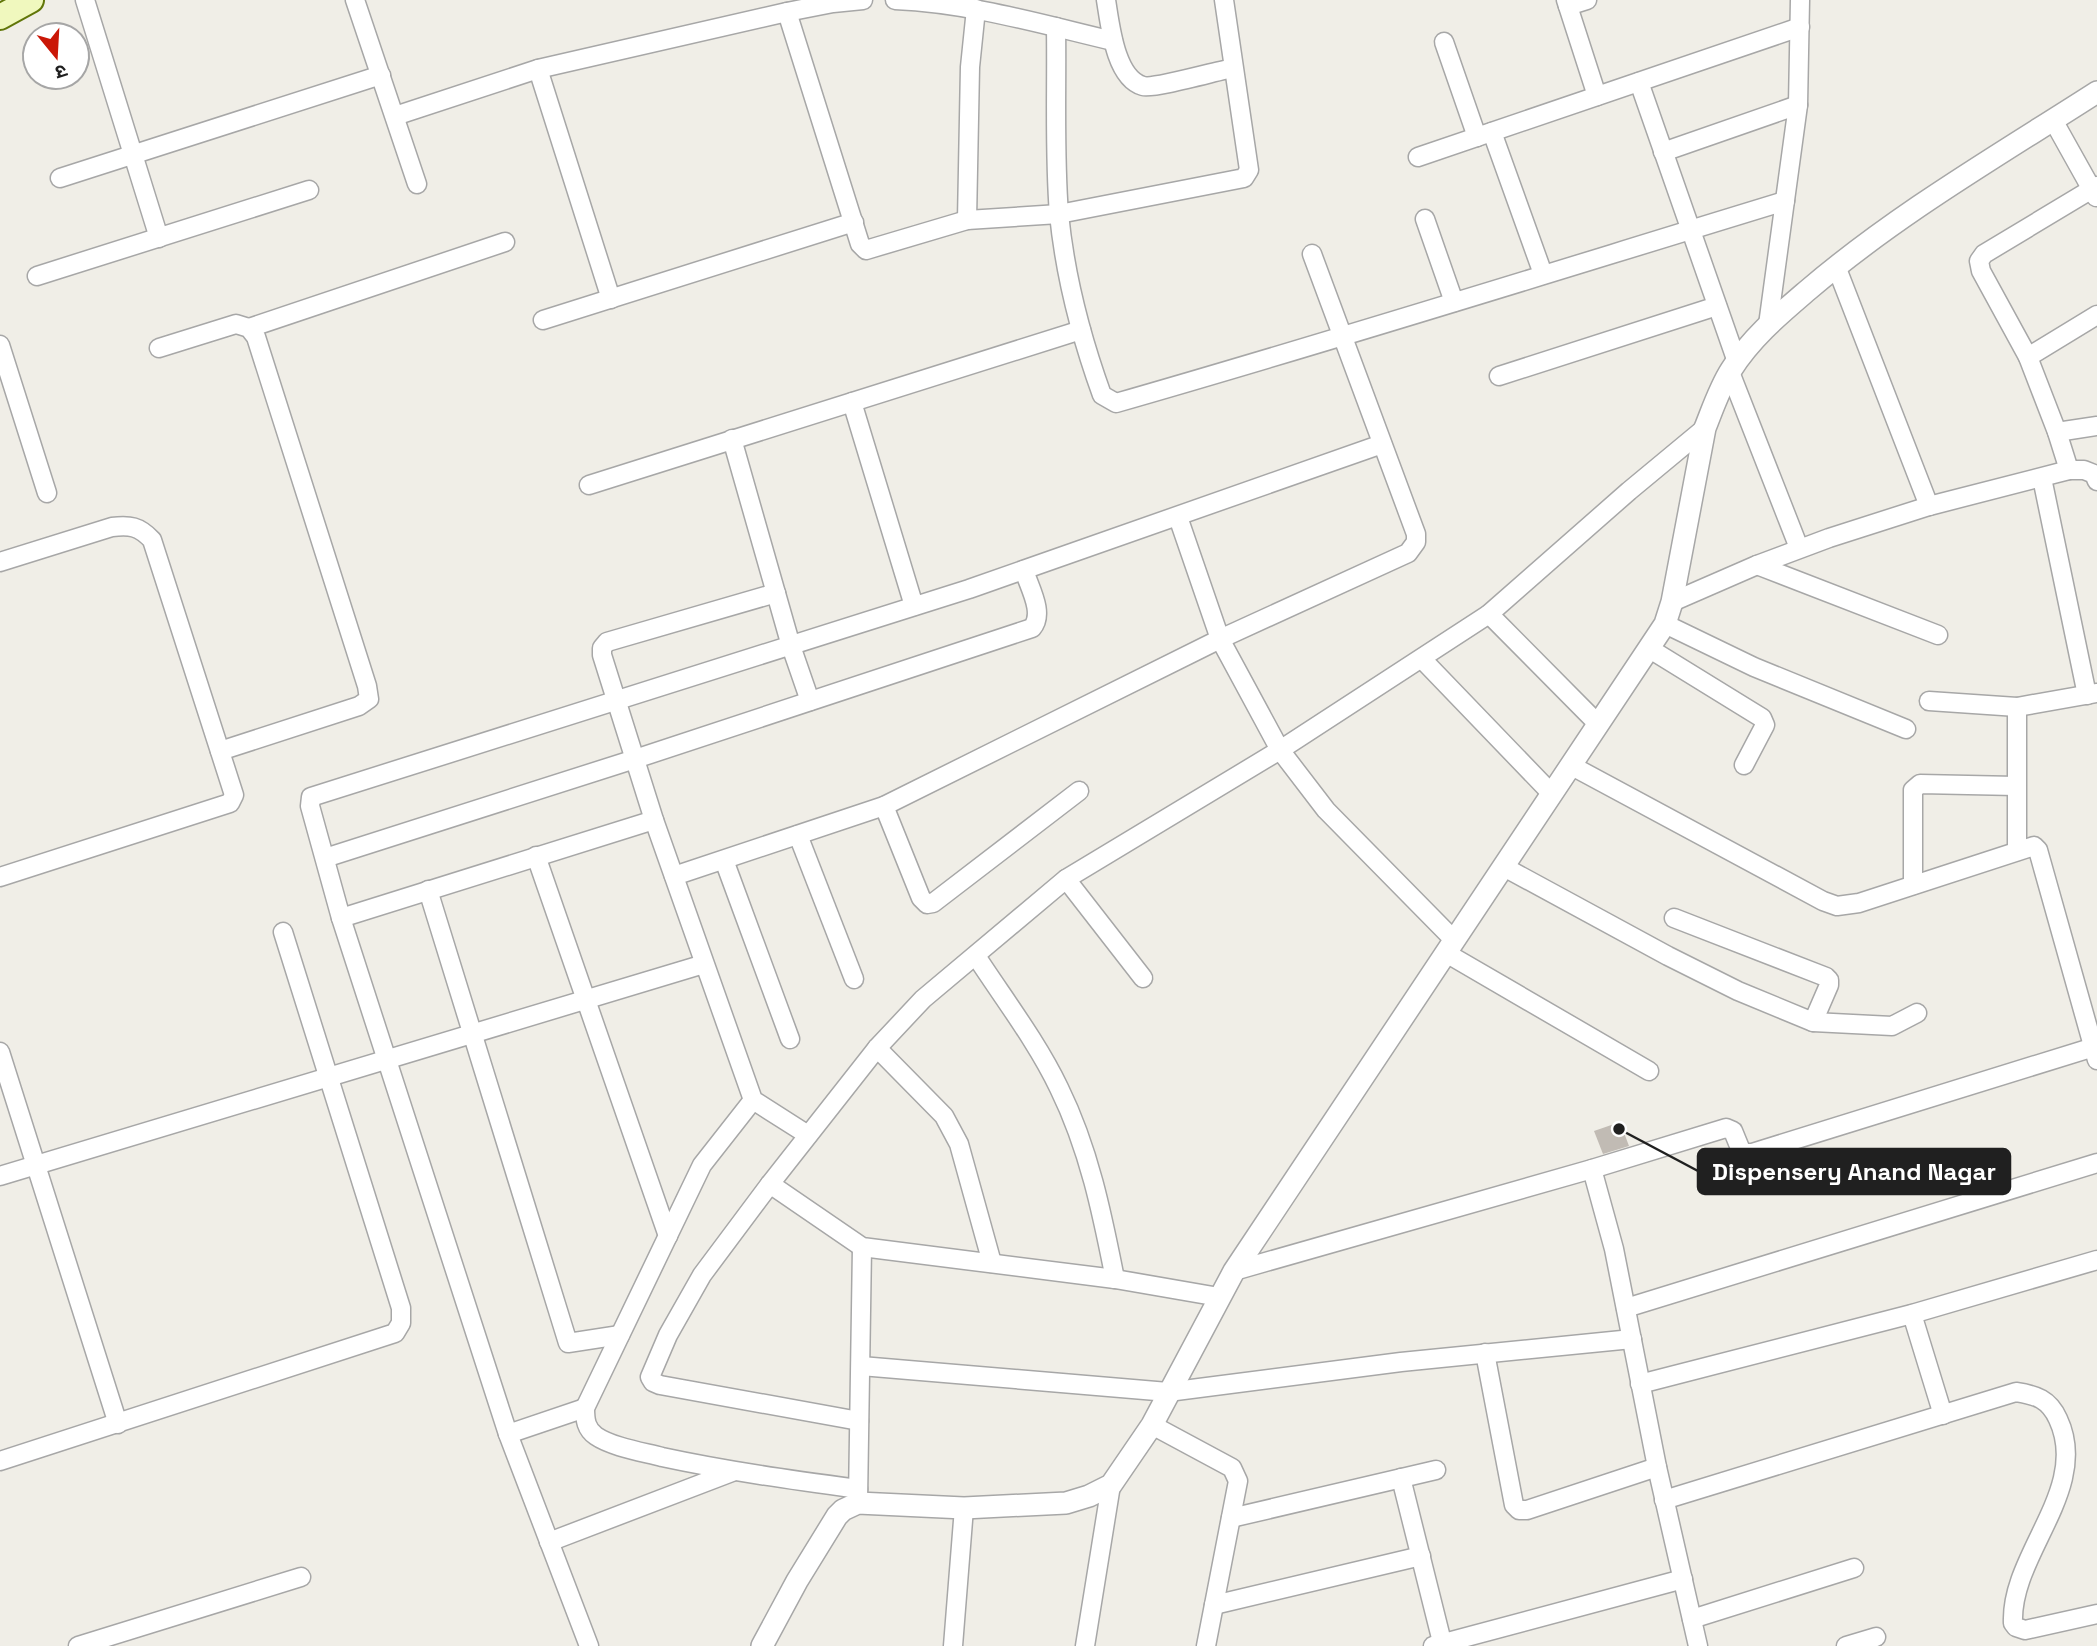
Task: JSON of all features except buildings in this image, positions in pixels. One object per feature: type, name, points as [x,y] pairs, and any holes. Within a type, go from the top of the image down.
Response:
[{"type":"main road","points":[[0,17],[31,0]]},
{"type":"street","points":[[85,0],[159,237]]},
{"type":"street","points":[[355,0],[417,184]]},
{"type":"street","points":[[395,116],[538,69],[786,12],[863,0]]},
{"type":"street","points":[[895,0],[929,1],[976,9],[1114,41]]},
{"type":"street","points":[[1106,0],[1114,41],[1130,80],[1145,87],[1233,68]]},
{"type":"street","points":[[786,12],[860,244],[866,250],[967,220],[1059,214],[1244,178],[1250,170],[1224,0]]},
{"type":"street","points":[[1587,0],[1567,3],[1597,96]]},
{"type":"street","points":[[1768,324],[1798,105],[1800,0]]},
{"type":"street","points":[[967,220],[970,67],[976,9]]},
{"type":"street","points":[[1056,27],[1059,214],[1068,273],[1081,330],[1102,395],[1116,403],[1342,338],[1785,201]]},
{"type":"street","points":[[1418,157],[1800,27]]},
{"type":"street","points":[[1444,42],[1543,274]]},
{"type":"street","points":[[538,69],[611,299]]},
{"type":"street","points":[[60,178],[381,75]]},
{"type":"street","points":[[1639,82],[1717,306],[1733,367],[1799,548]]},
{"type":"street","points":[[1086,1646],[1111,1485],[1152,1425],[1234,1270],[1665,624],[1672,602],[1705,428],[1733,367],[1768,324],[1836,266],[1896,222],[2097,92]]},
{"type":"street","points":[[1663,152],[1798,105]]},
{"type":"street","points":[[2053,120],[2095,191],[1984,254],[1979,261],[2028,357],[2057,432],[2068,470]]},
{"type":"street","points":[[37,276],[309,190]]},
{"type":"street","points":[[1424,219],[1454,302]]},
{"type":"street","points":[[543,320],[854,222]]},
{"type":"street","points":[[249,328],[505,242]]},
{"type":"street","points":[[674,876],[884,806],[1220,639],[1408,553],[1416,542],[1416,534],[1312,254]]},
{"type":"street","points":[[1836,266],[1928,506]]},
{"type":"street","points":[[1499,376],[1717,306]]},
{"type":"street","points":[[2028,357],[2097,315]]},
{"type":"street","points":[[159,348],[236,324],[249,328],[256,337],[369,699],[359,706],[220,751]]},
{"type":"street","points":[[589,485],[1081,330]]},
{"type":"street","points":[[0,345],[47,493]]},
{"type":"street","points":[[852,402],[914,606]]},
{"type":"street","points":[[2057,432],[2097,426]]},
{"type":"street","points":[[859,1421],[660,1385],[650,1377],[668,1335],[702,1275],[877,1048],[923,999],[1066,879],[1280,750],[1489,614],[1705,428]]},
{"type":"street","points":[[732,439],[791,646],[810,701]]},
{"type":"street","points":[[589,1646],[508,1434],[341,918],[310,806],[311,797],[1024,570],[1382,444]]},
{"type":"street","points":[[1672,602],[1799,548],[1928,506],[2068,470],[2084,470],[2094,474],[2097,481]]},
{"type":"street","points":[[1929,701],[2017,707],[2092,694],[2042,478]]},
{"type":"street","points":[[1178,517],[1220,639],[1280,750],[1326,810],[1450,947],[1649,1071]]},
{"type":"street","points":[[0,562],[112,527],[131,525],[142,529],[152,540],[234,795],[230,803],[0,877]]},
{"type":"street","points":[[1757,565],[1938,635]]},
{"type":"street","points":[[325,858],[1032,628],[1037,621],[1038,612],[1024,570]]},
{"type":"street","points":[[776,593],[607,642],[602,648],[602,655],[654,820],[753,1100],[808,1135]]},
{"type":"street","points":[[1489,614],[1600,725]]},
{"type":"street","points":[[1665,624],[1754,667],[1906,729]]},
{"type":"street","points":[[1650,649],[1762,718],[1765,725],[1744,765]]},
{"type":"street","points":[[1422,659],[1552,793]]},
{"type":"street","points":[[2017,707],[2017,850]]},
{"type":"street","points":[[1234,1270],[1592,1169],[1726,1128],[1733,1131],[1742,1153],[1752,1153],[2096,1051],[2038,850],[2034,846],[2029,845],[1859,903],[1837,906],[1823,901],[1572,766]]},
{"type":"street","points":[[1913,885],[1915,786],[2016,786]]},
{"type":"street","points":[[884,806],[920,898],[927,904],[933,904],[1079,791]]},
{"type":"street","points":[[341,918],[654,820]]},
{"type":"street","points":[[798,835],[855,979]]},
{"type":"street","points":[[536,856],[668,1236]]},
{"type":"street","points":[[724,860],[790,1039]]},
{"type":"street","points":[[1504,867],[1668,956],[1738,991],[1813,1022],[1892,1026],[1917,1013]]},
{"type":"street","points":[[1066,879],[1143,978]]},
{"type":"street","points":[[428,890],[568,1343],[620,1335]]},
{"type":"street","points":[[1674,918],[1826,977],[1829,985],[1813,1022]]},
{"type":"street","points":[[0,1461],[394,1333],[401,1323],[401,1308],[283,932]]},
{"type":"street","points":[[976,956],[1044,1059],[1060,1089],[1085,1150],[1099,1196],[1115,1279]]},
{"type":"street","points":[[0,1176],[704,964]]},
{"type":"street","points":[[877,1048],[944,1116],[952,1128],[959,1144],[992,1263]]},
{"type":"street","points":[[0,1052],[118,1423]]},
{"type":"street","points":[[753,1100],[702,1166],[585,1408],[585,1420],[589,1430],[598,1438],[636,1451],[733,1472],[858,1496],[964,1508],[1066,1503],[1111,1485]]},
{"type":"street","points":[[1626,1308],[2097,1163]]},
{"type":"street","points":[[1592,1169],[1626,1308],[1664,1500],[1698,1646]]},
{"type":"street","points":[[770,1184],[862,1247],[1115,1279],[1219,1297]]},
{"type":"street","points":[[762,1646],[797,1581],[837,1516],[858,1496],[862,1247]]},
{"type":"street","points":[[1640,1384],[1912,1314],[2097,1260]]},
{"type":"street","points":[[1912,1314],[1943,1415]]},
{"type":"street","points":[[861,1366],[1168,1392],[1485,1353],[1632,1339]]},
{"type":"street","points":[[1485,1353],[1514,1505],[1519,1510],[1527,1510],[1657,1467]]},
{"type":"street","points":[[1664,1500],[2016,1392],[2036,1395],[2054,1410],[2065,1434],[2067,1462],[2052,1510],[2021,1580],[2013,1623],[2025,1630],[2097,1614]]},
{"type":"street","points":[[508,1434],[585,1408]]},
{"type":"street","points":[[1152,1425],[1233,1468],[1238,1481],[1206,1646]]},
{"type":"street","points":[[1231,1518],[1436,1471]]},
{"type":"street","points":[[549,1542],[733,1472]]},
{"type":"street","points":[[1401,1478],[1421,1556],[1439,1645],[1683,1578]]},
{"type":"street","points":[[953,1646],[964,1508]]},
{"type":"street","points":[[1214,1605],[1421,1556]]},
{"type":"street","points":[[1692,1619],[1854,1568]]},
{"type":"street","points":[[78,1646],[301,1577]]},
{"type":"street","points":[[1846,1646],[1876,1637]]},
{"type":"place","name":"Dispensery Anand Nagar","points":[[1619,1129]]}]
